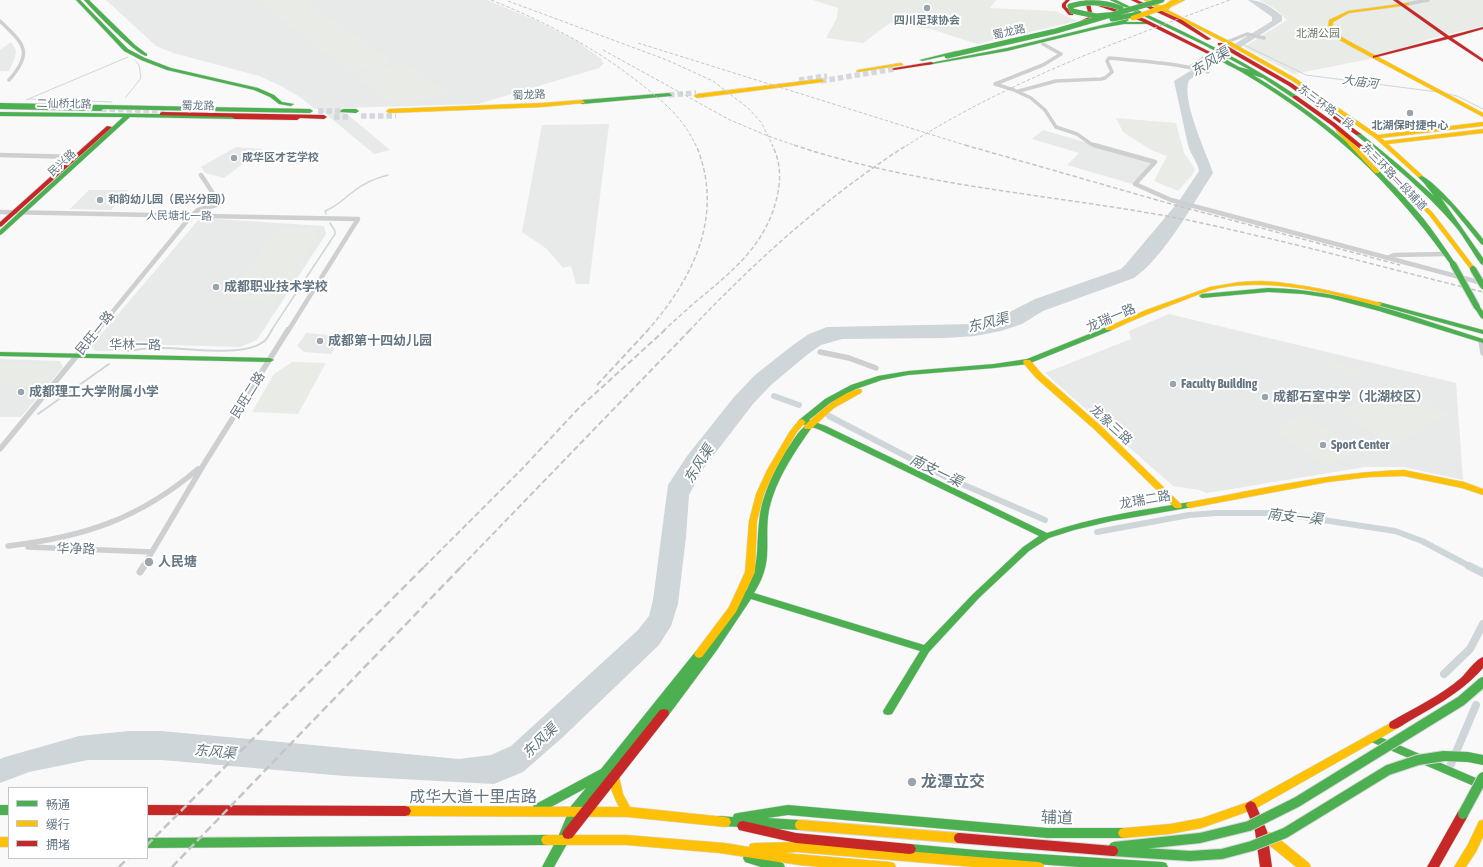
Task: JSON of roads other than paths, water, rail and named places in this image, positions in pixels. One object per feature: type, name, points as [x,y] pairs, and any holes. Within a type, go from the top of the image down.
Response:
[{"type":"main road","points":[[78,0],[119,43],[133,54],[143,59],[169,69],[256,90],[272,96],[281,103],[290,104],[277,94],[259,86],[176,66],[146,56],[133,46],[86,0]]},
{"type":"main road","points":[[1068,0],[1064,4],[1066,11],[1087,18],[1107,20],[1139,14]]},
{"type":"main road","points":[[924,62],[1083,22],[1091,18],[1087,0]]},
{"type":"main road","name":"东三环路一段辅道","points":[[1087,0],[1220,48]]},
{"type":"main road","points":[[1120,11],[1107,17],[1091,17],[1072,11],[1070,6],[1075,2],[1088,0],[1101,1],[1120,11],[1200,41]]},
{"type":"main road","name":"东三环路一段","points":[[1112,0],[1200,41],[1239,55],[1292,85],[1341,118],[1415,182],[1457,225],[1483,263]]},
{"type":"main road","name":"东三环路一段","points":[[1126,0],[1209,39],[1220,48]]},
{"type":"main road","points":[[1133,0],[1180,21],[1209,39]]},
{"type":"main road","points":[[1087,28],[1127,20],[1167,6],[1176,0]]},
{"type":"main road","name":"蜀龙路","points":[[894,69],[1087,28],[1139,14],[1176,0]]},
{"type":"main road","points":[[1165,12],[1169,6],[1183,0]]},
{"type":"main road","points":[[1395,0],[1404,3],[1483,60]]},
{"type":"main road","name":"蜀龙路","points":[[949,57],[1044,35],[1155,1]]},
{"type":"main road","name":"东三环路一段辅道","points":[[1155,1],[1165,12],[1220,48],[1225,60],[1283,96],[1334,133],[1377,172],[1415,212],[1454,264],[1483,318]]},
{"type":"main road","points":[[1404,3],[1348,12],[1331,21],[1330,29],[1338,37],[1483,115]]},
{"type":"main road","points":[[924,62],[955,60],[1136,21],[1148,23]]},
{"type":"main road","points":[[1375,57],[1483,28]]},
{"type":"main road","points":[[1452,37],[1483,57]]},
{"type":"main road","name":"东三环路一段","points":[[1239,55],[1264,77],[1334,124],[1379,162],[1431,214],[1473,269],[1483,285]]},
{"type":"main road","name":"东三环路一段辅道","points":[[1239,55],[1311,90],[1378,137],[1452,205],[1483,243]]},
{"type":"main road","name":"蜀龙路","points":[[858,71],[924,62]]},
{"type":"main road","points":[[1239,68],[1264,77]]},
{"type":"main road","points":[[799,80],[697,94],[821,81]]},
{"type":"main road","name":"蜀龙路","points":[[392,113],[542,106],[670,97]]},
{"type":"main road","points":[[0,108],[100,111]]},
{"type":"main road","name":"蜀龙路","points":[[0,108],[134,108],[314,113],[324,117]]},
{"type":"main road","name":"民兴路","points":[[0,225],[76,157],[134,108]]},
{"type":"main road","name":"蜀龙路","points":[[164,112],[314,113]]},
{"type":"main road","name":"蜀龙路","points":[[124,116],[314,113]]},
{"type":"main road","name":"二仙桥北路","points":[[0,114],[124,116]]},
{"type":"main road","name":"民兴路","points":[[0,234],[24,213],[124,116]]},
{"type":"main road","points":[[1334,124],[1377,172]]},
{"type":"main road","points":[[1378,137],[1483,124]]},
{"type":"main road","points":[[1385,143],[1483,131]]},
{"type":"main road","points":[[1425,180],[1457,225]]},
{"type":"main road","points":[[1200,294],[1219,286],[1239,284],[1274,283],[1296,285],[1350,296],[1482,338]]},
{"type":"main road","points":[[1200,294],[1226,289],[1276,287],[1327,293],[1482,338]]},
{"type":"main road","name":"龙瑞一路","points":[[610,773],[745,594],[750,572],[753,521],[760,494],[784,447],[807,422],[852,393],[872,385],[911,376],[996,370],[1028,363],[1158,307],[1200,294]]},
{"type":"main road","name":"华林一路","points":[[0,354],[270,360]]},
{"type":"main road","name":"龙象三路","points":[[1028,363],[1039,376],[1098,428],[1178,506]]},
{"type":"main road","points":[[807,422],[1046,536]]},
{"type":"main road","name":"龙瑞二路","points":[[888,711],[926,649],[976,596],[1026,549],[1046,536],[1073,527],[1112,518],[1178,506],[1205,503],[1328,479],[1370,474],[1404,473],[1464,485],[1483,492]]},
{"type":"main road","points":[[745,594],[926,649]]},
{"type":"main road","points":[[1373,738],[1460,685],[1473,674],[1483,661]]},
{"type":"main road","points":[[1093,850],[1196,839],[1249,826],[1284,810],[1312,793],[1461,701],[1483,682]]},
{"type":"main road","points":[[1373,738],[1483,787]]},
{"type":"main road","name":"辅道","points":[[720,821],[788,810],[1047,833],[1097,834],[1138,832],[1202,823],[1250,806],[1373,738]]},
{"type":"main road","points":[[720,821],[800,825],[1156,855],[1190,856],[1222,854],[1252,846],[1284,833],[1320,813],[1388,770],[1418,760],[1444,756],[1468,757],[1483,760]]},
{"type":"main road","points":[[548,867],[563,840],[576,810],[610,773]]},
{"type":"main road","points":[[563,840],[588,811],[610,773]]},
{"type":"main road","points":[[535,811],[610,773]]},
{"type":"main road","points":[[610,773],[619,798],[627,812]]},
{"type":"main road","points":[[1433,867],[1483,777]]},
{"type":"main road","points":[[1250,806],[1261,831],[1266,867]]},
{"type":"main road","name":"成华大道十里店路","points":[[148,810],[576,810],[627,812],[720,821],[796,838],[976,855],[1162,867]]},
{"type":"main road","points":[[1460,867],[1483,825]]},
{"type":"main road","points":[[1261,831],[1305,867]]},
{"type":"main road","points":[[148,843],[626,840],[720,848],[799,860],[890,867]]},
{"type":"main road","points":[[720,848],[796,847],[1038,867]]},
{"type":"main road","points":[[720,848],[779,867]]},
{"type":"street","points":[[1404,3],[1428,0]]},
{"type":"street","points":[[0,21],[21,44],[25,55],[18,72],[9,80]]},
{"type":"street","points":[[1190,67],[1220,48],[1247,34],[1264,38]]},
{"type":"street","points":[[1043,44],[1061,54],[1043,65],[995,84],[1019,91],[1032,98],[1044,108],[1056,127],[1077,134],[1091,144],[1155,162],[1134,184],[1171,200],[1483,285]]},
{"type":"street","points":[[1019,91],[1056,81],[1105,78],[1112,72],[1107,61],[1109,58],[1142,60],[1190,67],[1208,72]]},
{"type":"street","points":[[0,155],[76,157]]},
{"type":"street","points":[[191,216],[198,210],[220,204],[201,175]]},
{"type":"street","name":"人民塘北一路","points":[[0,212],[358,219]]},
{"type":"street","name":"民旺一路","points":[[0,449],[191,216]]},
{"type":"street","name":"民旺二路","points":[[140,572],[204,464],[358,219]]},
{"type":"street","points":[[1387,258],[1394,255],[1446,254]]},
{"type":"street","points":[[1482,338],[1483,353]]},
{"type":"street","points":[[820,352],[848,358],[876,368]]},
{"type":"street","points":[[8,546],[71,537],[115,522],[154,502],[176,488],[204,464]]},
{"type":"street","name":"华净路","points":[[0,546],[152,552]]},
{"type":"water","name":"东风渠","points":[[1248,0],[1258,1],[1270,7],[1282,16],[1282,21],[1189,80],[1187,89],[1191,113],[1213,173],[1167,244],[1156,257],[1134,278],[1043,311],[1022,324],[1001,331],[975,336],[945,338],[842,339],[821,345],[808,354],[771,385],[753,404],[703,469],[689,495],[686,537],[678,604],[671,626],[659,645],[563,737],[523,772],[494,784],[345,776],[162,760],[88,760],[29,772],[0,783],[0,759],[79,736],[129,731],[161,731],[459,759],[491,755],[511,746],[638,630],[649,616],[653,600],[668,485],[687,456],[734,397],[755,375],[793,345],[809,334],[827,327],[973,324],[1002,316],[1035,299],[1121,269],[1126,264],[1179,201],[1199,171],[1188,145],[1174,81],[1272,21],[1272,17]]},
{"type":"waterway","name":"大庙河","points":[[1242,44],[1306,75],[1438,92]]},
{"type":"waterway","points":[[26,100],[128,57]]},
{"type":"waterway","points":[[126,97],[141,78],[139,65],[135,60]]},
{"type":"waterway","name":"大庙河","points":[[1444,93],[1457,96],[1483,109]]},
{"type":"waterway","points":[[29,99],[112,102]]},
{"type":"waterway","points":[[326,214],[325,211],[337,205],[361,186],[388,175]]},
{"type":"waterway","points":[[271,331],[335,234],[335,231],[330,223]]},
{"type":"waterway","points":[[128,351],[155,348],[213,351],[242,350],[254,347],[263,342],[272,330]]},
{"type":"waterway","points":[[38,414],[109,364]]},
{"type":"waterway","name":"南支一渠","points":[[774,396],[799,405]]},
{"type":"waterway","name":"南支一渠","points":[[829,416],[948,478],[1045,520]]},
{"type":"waterway","name":"南支一渠","points":[[1097,532],[1189,515],[1216,513],[1277,513],[1395,531],[1422,541],[1471,567]]},
{"type":"waterway","name":"南支一渠","points":[[1471,567],[1483,573]]},
{"type":"waterway","name":"南支一渠","points":[[1444,674],[1470,649],[1483,624]]},
{"type":"waterway","name":"南支一渠","points":[[1451,764],[1476,705]]},
{"type":"tunnel","points":[[821,81],[894,69]]},
{"type":"tunnel","points":[[799,80],[827,76]]},
{"type":"tunnel","points":[[669,95],[696,93]]},
{"type":"tunnel","points":[[101,109],[165,111]]},
{"type":"tunnel","points":[[318,111],[343,111]]},
{"type":"tunnel","points":[[361,116],[396,116]]},
{"type":"tunnel","points":[[334,117],[350,117]]},
{"type":"railway","points":[[491,0],[551,27],[607,59],[658,98],[673,112],[686,128],[696,146]]},
{"type":"railway","points":[[927,133],[983,102],[1023,82],[1105,47],[1230,0]]},
{"type":"railway","points":[[508,1],[667,60],[713,81],[748,108],[761,122],[768,136]]},
{"type":"railway","points":[[638,43],[927,133]]},
{"type":"railway","points":[[603,50],[730,120],[768,136]]},
{"type":"railway","points":[[906,146],[927,133]]},
{"type":"railway","points":[[927,133],[968,146]]},
{"type":"railway","points":[[768,136],[795,145]]},
{"type":"railway","points":[[768,136],[773,146]]},
{"type":"railway","points":[[647,331],[664,311],[679,289],[691,267],[700,244],[706,220],[707,196],[704,171],[696,145]]},
{"type":"railway","points":[[663,331],[746,256],[766,227],[773,211],[778,192],[779,180],[778,162],[772,145]]},
{"type":"railway","points":[[795,145],[874,167]]},
{"type":"railway","points":[[874,167],[907,145]]},
{"type":"railway","points":[[965,145],[1171,204],[1400,265]]},
{"type":"railway","points":[[689,331],[714,305],[792,231],[874,167]]},
{"type":"railway","points":[[874,167],[973,186],[1169,216],[1290,244],[1483,292]]},
{"type":"railway","points":[[597,385],[648,330]]},
{"type":"railway","points":[[425,566],[521,470],[578,409],[665,330]]},
{"type":"railway","points":[[461,567],[690,330]]},
{"type":"railway","points":[[148,844],[425,566]]},
{"type":"railway","points":[[172,867],[462,566]]},
{"type":"railway","points":[[119,867],[127,859]]},
{"type":"place","name":"四川足球协会","points":[[927,8]]},
{"type":"place","name":"北湖保时捷中心","points":[[1410,113]]},
{"type":"place","name":"成华区才艺学校","points":[[234,158]]},
{"type":"place","name":"和韵幼儿园（民兴分园)）","points":[[100,200]]},
{"type":"place","name":"成都职业技术学校","points":[[216,287]]},
{"type":"place","name":"成都第十四幼儿园","points":[[320,341]]},
{"type":"place","name":"Faculty Building","points":[[1173,384]]},
{"type":"place","name":"成都理工大学附属小学","points":[[21,392]]},
{"type":"place","name":"成都石室中学（北湖校区）","points":[[1265,397]]},
{"type":"place","name":"Sport Center","points":[[1323,445]]},
{"type":"place","name":"人民塘","points":[[149,562]]},
{"type":"place","name":"龙潭立交","points":[[912,782]]},
{"type":"park label","name":"北湖公园","points":[[1318,34]]}]
